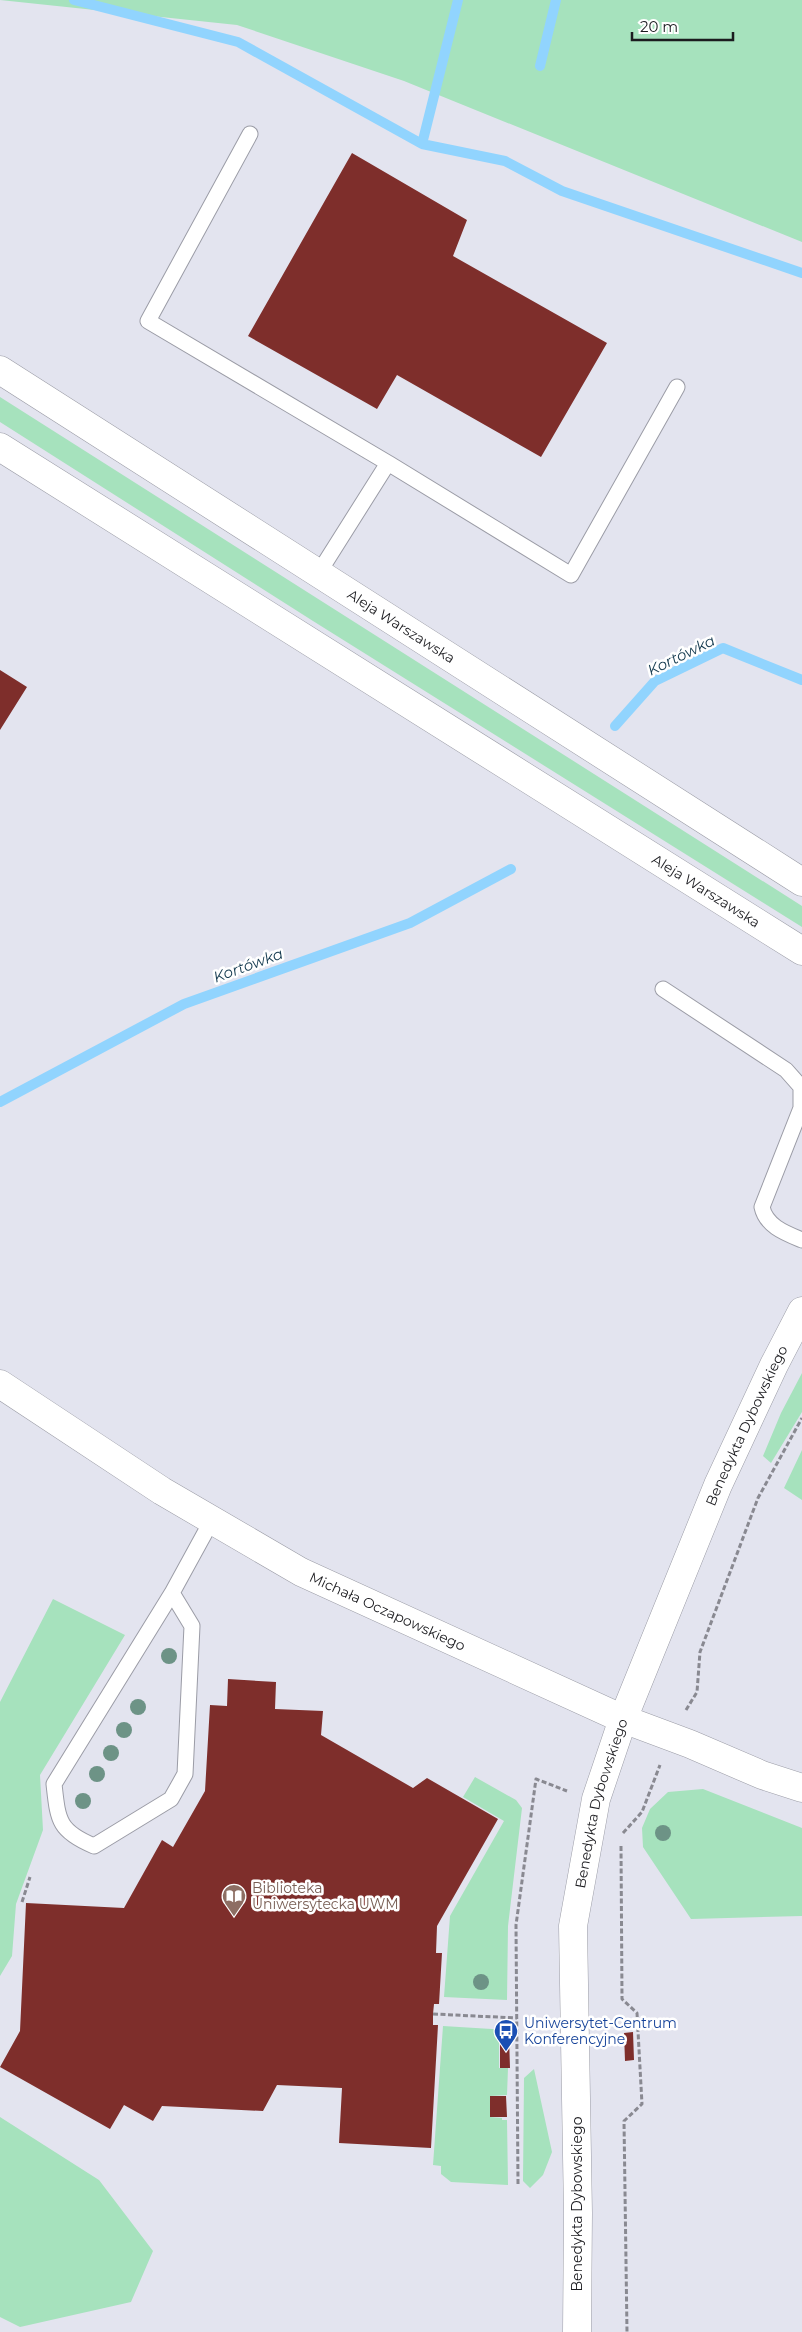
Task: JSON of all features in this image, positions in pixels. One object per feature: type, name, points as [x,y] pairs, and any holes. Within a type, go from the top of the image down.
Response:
[{"type":"street","name":"Aleja Warszawska","points":[[0,370],[802,882]]},
{"type":"street","name":"Aleja Warszawska","points":[[0,446],[802,951]]},
{"type":"street","name":"Benedykta Dybowskiego","points":[[577,2332],[578,2213],[573,1926],[596,1799],[623,1719],[718,1485],[774,1365],[802,1311]]},
{"type":"street","name":"Michała Oczapowskiego","points":[[0,1384],[162,1491],[301,1572],[623,1719],[762,1775],[802,1788]]},
{"type":"lane","points":[[250,134],[148,321],[571,575],[677,387]]},
{"type":"lane","points":[[318,574],[388,464]]},
{"type":"lane","points":[[663,989],[786,1070],[801,1087],[800,1108],[762,1207],[764,1217],[772,1225],[802,1240]]},
{"type":"lane","points":[[172,1593],[192,1626],[185,1774],[171,1799],[94,1846],[74,1837],[58,1818],[54,1784],[172,1593],[212,1520]]},
{"type":"path","points":[[621,1835],[642,1812],[669,1736],[697,1692],[700,1652],[758,1498],[802,1418]]},
{"type":"path","points":[[518,2184],[516,1926],[536,1779],[570,1793]]},
{"type":"path","points":[[621,1845],[622,1998],[637,2013],[642,2104],[624,2121],[627,2332]]},
{"type":"path","points":[[22,1902],[30,1877]]},
{"type":"path","points":[[433,2014],[516,2018]]},
{"type":"green space","points":[[0,0],[802,0],[802,242],[404,81],[237,25]]},
{"type":"green space","points":[[0,397],[802,906],[802,927],[313,621],[0,422]]},
{"type":"green space","points":[[802,1373],[802,1412],[771,1463],[763,1456],[781,1413]]},
{"type":"green space","points":[[802,1450],[802,1500],[784,1488]]},
{"type":"green space","points":[[53,1599],[125,1635],[40,1775],[43,1830],[16,1904],[12,1956],[0,1976],[0,1702]]},
{"type":"green space","points":[[475,1777],[516,1800],[522,1808],[508,1926],[507,2000],[444,1997],[450,1916],[504,1821],[463,1797]]},
{"type":"green space","points":[[703,1789],[802,1828],[802,1916],[691,1919],[643,1847],[642,1828],[650,1809],[668,1792]]},
{"type":"green space","points":[[443,2026],[508,2030],[508,2038],[499,2038],[499,2068],[508,2068],[507,2095],[490,2096],[490,2117],[507,2120],[508,2185],[451,2182],[441,2174],[441,2166],[433,2165]]},
{"type":"green space","points":[[534,2069],[552,2152],[543,2175],[530,2188],[523,2181],[524,2078]]},
{"type":"green space","points":[[0,2117],[99,2180],[153,2251],[131,2302],[20,2327],[0,2317]]},
{"type":"building","points":[[352,153],[467,220],[453,256],[607,343],[541,457],[397,375],[377,409],[248,336]]},
{"type":"building","points":[[0,670],[27,687],[0,730]]},
{"type":"building","name":"Biblioteka Uniwersytecka UWM","points":[[228,1679],[276,1682],[275,1709],[323,1711],[321,1735],[413,1788],[427,1778],[498,1819],[437,1926],[436,1953],[442,1953],[439,2004],[434,2004],[433,2014],[433,2025],[438,2025],[431,2148],[339,2143],[342,2088],[277,2085],[263,2111],[162,2106],[153,2121],[124,2105],[110,2129],[0,2067],[20,2031],[26,1903],[124,1908],[162,1840],[173,1847],[205,1791],[210,1705],[227,1706]]},
{"type":"building","points":[[633,2032],[634,2060],[625,2061],[624,2033]]},
{"type":"building","points":[[500,2038],[509,2038],[510,2068],[500,2068]]},
{"type":"building","points":[[490,2096],[506,2096],[507,2117],[490,2117]]},
{"type":"waterway","points":[[74,0],[238,42],[422,144],[505,161],[562,191],[802,273]]},
{"type":"waterway","points":[[422,144],[458,0]]},
{"type":"waterway","points":[[540,66],[556,0]]},
{"type":"waterway","name":"Kortówka","points":[[615,726],[655,681],[723,648],[802,680]]},
{"type":"waterway","name":"Kortówka","points":[[0,1102],[184,1004],[410,923],[511,869]]},
{"type":"place","name":"Biblioteka Uniwersytecka UWM","points":[[234,1917]]},
{"type":"place","name":"Uniwersytet-Centrum Konferencyjne","points":[[506,2052]]}]
